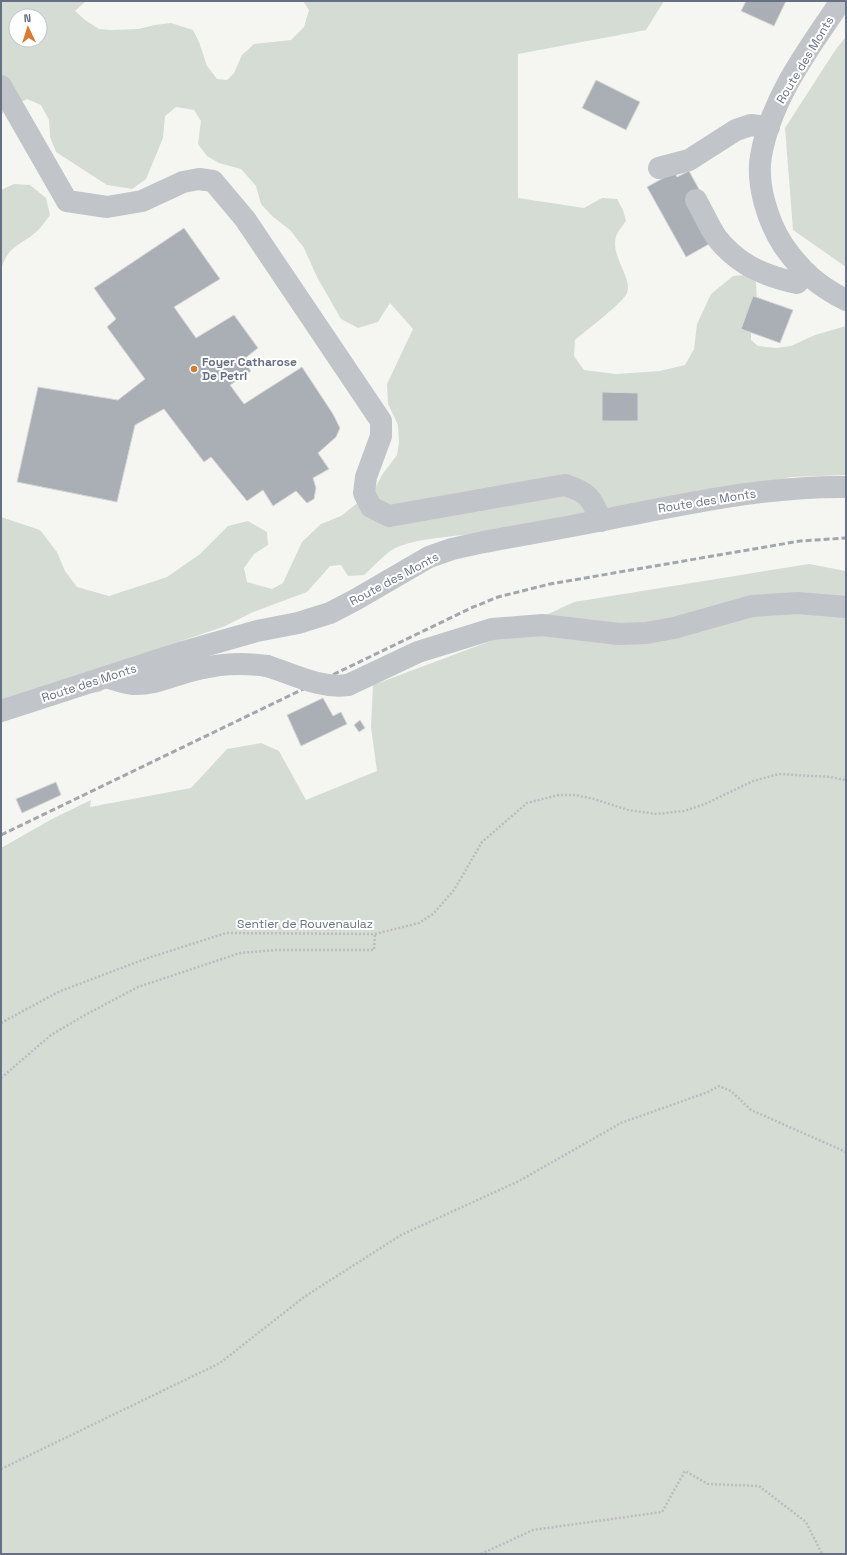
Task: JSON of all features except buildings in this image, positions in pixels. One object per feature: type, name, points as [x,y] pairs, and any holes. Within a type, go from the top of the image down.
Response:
[{"type":"street","name":"Route des Monts","points":[[841,1],[799,64],[776,108],[761,157],[761,177],[769,217],[777,236],[794,261],[806,274],[822,287],[846,300]]},
{"type":"street","points":[[1,86],[67,201],[107,206],[142,201],[183,182],[199,179],[213,181],[245,219],[381,421],[381,436],[366,477],[364,493],[371,507],[388,516],[565,485],[578,490],[591,499],[601,521]]},
{"type":"street","points":[[658,168],[689,160],[736,130],[751,125],[769,127]]},
{"type":"street","points":[[696,200],[717,238],[735,256],[756,271],[775,278],[797,283],[806,274]]},
{"type":"street","name":"Route des Monts","points":[[1,711],[183,652],[257,631],[298,623],[330,612],[355,600],[429,558],[452,549],[684,504],[799,488],[846,487]]},
{"type":"street","points":[[107,677],[132,684],[152,683],[190,671],[221,664],[244,663],[267,666],[311,681],[338,686],[348,685],[418,652],[492,629],[542,626],[619,634],[646,633],[674,628],[752,606],[798,603],[846,607]]},
{"type":"path","name":"Sentier de Rouvenaulaz","points":[[1,1023],[58,992],[145,959],[226,933],[375,934],[420,923],[433,914],[454,890],[482,842],[527,803],[559,795],[574,795],[594,799],[628,810],[657,814],[684,811],[705,804],[753,781],[780,774],[830,776],[846,780]]},
{"type":"path","points":[[1,1078],[51,1035],[138,987],[240,953],[276,950],[374,950],[375,934]]},
{"type":"path","points":[[1,1469],[220,1363],[304,1297],[402,1235],[519,1181],[621,1123],[708,1092],[719,1086],[731,1091],[751,1110],[846,1152]]},
{"type":"path","points":[[481,1554],[533,1530],[662,1512],[686,1472],[708,1484],[759,1486],[806,1522],[822,1554]]},
{"type":"shaded area","points":[[1,1],[86,1],[75,11],[99,29],[138,29],[171,23],[193,30],[199,42],[207,66],[217,79],[227,80],[234,73],[242,55],[254,44],[291,40],[304,27],[309,10],[303,1],[664,1],[646,30],[518,54],[518,198],[584,208],[602,198],[617,199],[623,210],[626,221],[617,234],[615,242],[618,257],[627,280],[627,293],[619,303],[575,340],[574,356],[584,370],[616,374],[660,371],[685,365],[694,349],[697,324],[711,294],[733,276],[745,275],[756,282],[757,302],[751,314],[751,340],[758,346],[776,348],[791,346],[815,335],[846,326],[846,475],[791,477],[727,490],[476,534],[430,539],[406,544],[389,552],[364,575],[348,576],[341,565],[330,566],[307,592],[253,612],[223,627],[169,645],[100,692],[1,703],[1,517],[40,530],[57,552],[65,571],[77,587],[109,596],[167,577],[200,554],[228,526],[248,521],[267,532],[268,545],[254,554],[244,568],[247,582],[272,589],[283,583],[302,542],[321,524],[341,516],[374,490],[382,475],[397,455],[399,443],[398,425],[388,404],[387,384],[413,329],[390,303],[378,322],[358,328],[341,319],[317,277],[304,248],[290,230],[273,217],[261,204],[256,186],[241,169],[219,163],[207,156],[198,144],[201,121],[194,110],[176,107],[165,116],[163,138],[146,179],[132,189],[107,185],[56,152],[50,137],[49,120],[41,105],[27,99],[4,111],[1,116]]},
{"type":"shaded area","points":[[846,37],[846,267],[793,230],[785,128],[836,49]]},
{"type":"shaded area","points":[[14,184],[30,185],[46,198],[50,215],[37,231],[15,247],[7,255],[1,269],[1,190]]},
{"type":"shaded area","points":[[809,564],[846,571],[846,1554],[1,1554],[1,848],[52,819],[91,800],[90,807],[191,788],[227,749],[261,743],[279,751],[306,800],[377,771],[371,727],[373,685],[488,642],[574,602]]},
{"type":"railway","points":[[1,835],[471,608],[498,597],[550,584],[800,541],[846,538]]},
{"type":"place","name":"Foyer Catharose De Petri","points":[[194,369]]}]
